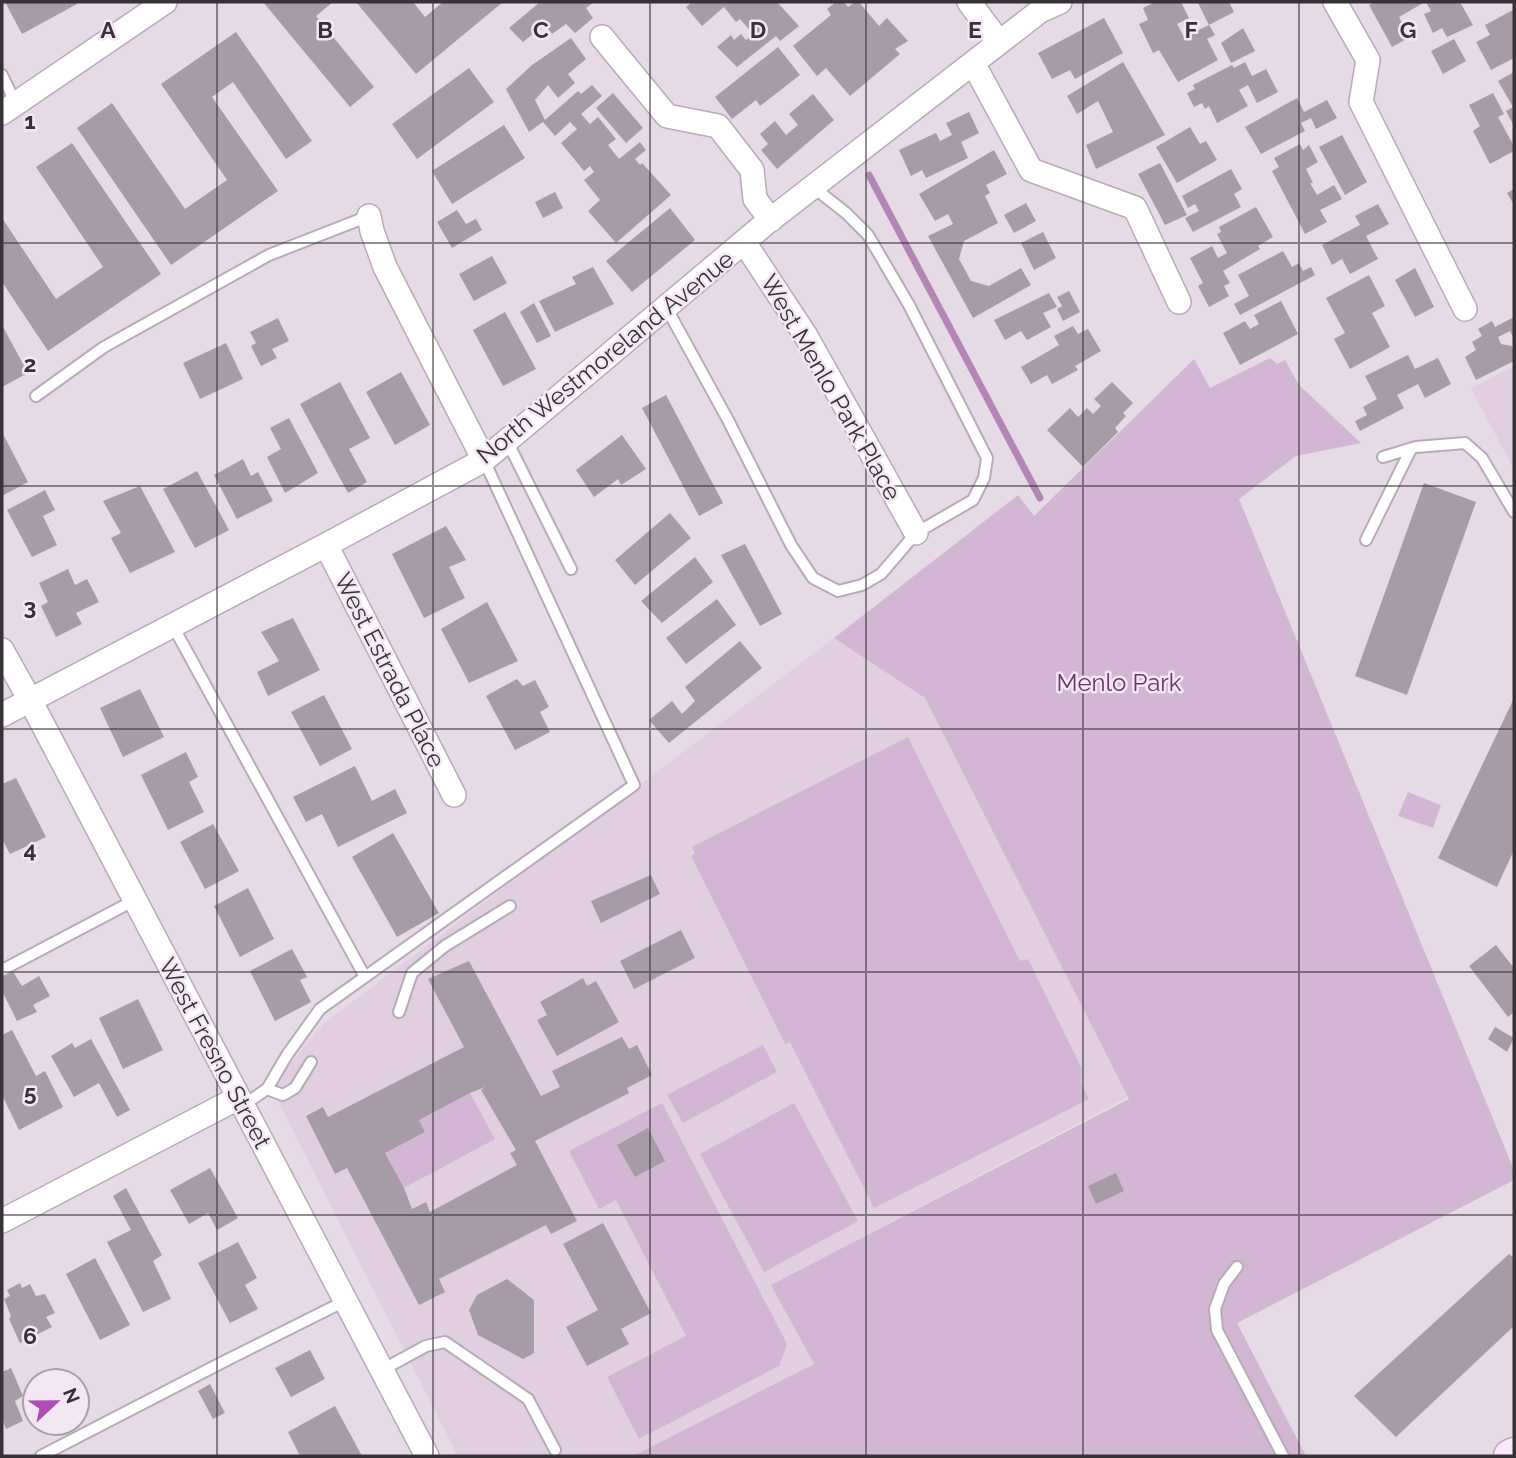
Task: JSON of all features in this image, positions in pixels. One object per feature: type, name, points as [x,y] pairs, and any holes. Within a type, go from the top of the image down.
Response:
[{"type":"street","points":[[9,108],[165,2]]},
{"type":"street","points":[[969,2],[999,43]]},
{"type":"street","name":"North Westmoreland Avenue","points":[[2,715],[484,460],[771,220],[1040,11],[1060,2]]},
{"type":"street","points":[[1335,2],[1368,60],[1361,103],[1465,309]]},
{"type":"street","points":[[602,37],[667,116],[718,125],[752,170],[755,199],[771,220]]},
{"type":"street","points":[[973,63],[1031,170],[1135,208],[1179,302]]},
{"type":"street","points":[[369,216],[385,267],[484,460]]},
{"type":"street","name":"West Menlo Park Place","points":[[744,242],[806,336],[916,533]]},
{"type":"street","name":"West Estrada Place","points":[[326,545],[454,795]]},
{"type":"street","name":"West Fresno Street","points":[[2,650],[427,1456]]},
{"type":"street","points":[[2,1221],[240,1102]]},
{"type":"lane","points":[[2,75],[9,108]]},
{"type":"lane","points":[[666,307],[728,420],[791,545],[813,578],[838,591],[862,585],[881,574],[916,533],[973,500],[984,478],[986,458],[909,305],[868,236],[846,213],[813,187]]},
{"type":"lane","points":[[36,396],[104,347],[269,255],[369,216]]},
{"type":"lane","points":[[507,441],[571,569]]},
{"type":"lane","points":[[1383,457],[1411,449],[1465,443],[1482,458],[1514,512]]},
{"type":"lane","points":[[1366,540],[1411,449]]},
{"type":"lane","points":[[240,1102],[267,1089],[287,1055],[320,1009],[634,785],[484,460]]},
{"type":"lane","points":[[173,626],[365,977]]},
{"type":"lane","points":[[2,970],[135,900]]},
{"type":"lane","points":[[399,1012],[412,973],[445,946],[510,906]]},
{"type":"lane","points":[[267,1089],[283,1095],[295,1088],[311,1062]]},
{"type":"lane","points":[[1237,1267],[1224,1284],[1215,1309],[1217,1330],[1283,1456]]},
{"type":"lane","points":[[41,1456],[345,1301]]},
{"type":"lane","points":[[382,1370],[426,1346],[445,1342],[528,1399],[555,1450]]},
{"type":"shaded area","points":[[1514,366],[1514,470],[1471,388]]},
{"type":"shaded area","points":[[834,638],[925,698],[1128,1097],[772,1285],[814,1364],[633,1456],[458,1456],[271,1088],[323,1024]]},
{"type":"green space","name":"Menlo Park","points":[[1270,358],[1277,364],[1285,360],[1299,385],[1361,443],[1296,456],[1239,499],[1514,1170],[1514,1180],[1237,1323],[1306,1456],[633,1456],[814,1364],[771,1285],[1129,1099],[925,698],[834,638],[1018,495],[1034,516],[1194,359],[1210,388]]},
{"type":"green space","points":[[908,737],[1020,961],[1028,959],[1082,1069],[1081,1083],[1089,1099],[874,1208],[790,1042],[785,1044],[691,856],[695,854],[692,847]]},
{"type":"green space","points":[[1408,792],[1441,805],[1433,828],[1398,816]]},
{"type":"green space","points":[[763,1045],[777,1072],[683,1123],[667,1095]]},
{"type":"green space","points":[[470,1093],[495,1139],[404,1188],[385,1153],[425,1132],[419,1120]]},
{"type":"green space","points":[[662,1103],[787,1344],[779,1366],[639,1439],[607,1377],[686,1336],[616,1200],[599,1209],[569,1151]]},
{"type":"green space","points":[[794,1103],[858,1221],[764,1272],[700,1154]]},
{"type":"building","points":[[5,2],[75,2],[77,4],[22,34]]},
{"type":"building","points":[[263,2],[333,2],[316,16],[374,87],[350,107]]},
{"type":"building","points":[[356,2],[413,2],[425,17],[443,2],[503,2],[416,74]]},
{"type":"building","points":[[540,2],[594,2],[586,8],[593,18],[575,33],[566,24],[552,34],[545,24],[523,42],[509,28]]},
{"type":"building","points":[[692,2],[777,2],[799,26],[780,41],[776,36],[737,67],[717,47],[731,35],[734,40],[741,34],[746,40],[753,34],[740,19],[736,22],[724,7],[702,26],[686,7]]},
{"type":"building","points":[[836,2],[844,2],[848,7],[859,2],[879,26],[887,18],[908,41],[895,49],[900,54],[850,96],[826,68],[817,76],[793,46],[831,15],[827,9]]},
{"type":"building","points":[[1155,2],[1181,2],[1189,18],[1177,24],[1184,37],[1209,25],[1215,35],[1207,39],[1218,60],[1178,82],[1159,50],[1153,53],[1139,24],[1148,20],[1143,8]]},
{"type":"building","points":[[1229,2],[1234,12],[1209,25],[1198,3]]},
{"type":"building","points":[[1376,2],[1425,2],[1399,17],[1410,37],[1392,47],[1369,5]]},
{"type":"building","points":[[1426,2],[1460,2],[1473,25],[1447,37],[1442,28],[1433,33],[1424,14],[1431,11]]},
{"type":"building","points":[[1513,10],[1514,58],[1491,70],[1476,42],[1490,35],[1485,25]]},
{"type":"building","points":[[1104,18],[1123,53],[1075,79],[1070,70],[1052,79],[1038,53]]},
{"type":"building","points":[[1243,28],[1255,51],[1231,63],[1221,43]]},
{"type":"building","points":[[236,32],[312,141],[286,159],[233,82],[212,97],[278,191],[171,265],[77,128],[112,103],[185,209],[227,180],[161,84]]},
{"type":"building","points":[[571,38],[586,59],[568,74],[575,83],[558,98],[548,85],[535,100],[545,120],[578,91],[581,94],[592,85],[602,96],[581,114],[590,124],[598,117],[616,139],[608,145],[619,159],[640,142],[646,150],[635,159],[640,165],[642,163],[671,195],[616,243],[588,211],[600,200],[584,180],[594,172],[590,166],[584,171],[561,143],[577,129],[570,122],[555,136],[543,122],[529,132],[506,89],[532,65]]},
{"type":"building","points":[[1454,39],[1466,61],[1443,74],[1431,51]]},
{"type":"building","points":[[778,47],[800,75],[760,106],[756,100],[732,119],[715,97]]},
{"type":"building","points":[[1123,62],[1165,135],[1096,169],[1086,145],[1113,132],[1098,101],[1077,114],[1067,96]]},
{"type":"building","points":[[1245,62],[1252,76],[1266,69],[1278,92],[1257,103],[1248,85],[1239,90],[1248,106],[1217,123],[1209,106],[1205,109],[1202,103],[1194,107],[1187,93],[1195,89],[1193,85],[1232,65],[1234,68]]},
{"type":"building","points":[[469,68],[494,102],[417,159],[392,124]]},
{"type":"building","points":[[1514,72],[1514,126],[1506,111],[1513,107],[1498,81]]},
{"type":"building","points":[[613,93],[643,128],[626,143],[596,108]]},
{"type":"building","points":[[1493,93],[1504,114],[1498,117],[1514,146],[1514,151],[1490,164],[1473,131],[1480,126],[1469,105]]},
{"type":"building","points":[[813,94],[834,120],[777,169],[761,150],[768,144],[760,134],[775,121],[786,135],[798,125],[789,114]]},
{"type":"building","points":[[1297,98],[1304,112],[1327,100],[1337,118],[1316,129],[1311,118],[1301,123],[1305,131],[1261,154],[1245,127]]},
{"type":"building","points":[[969,112],[979,133],[961,142],[968,158],[926,178],[922,170],[911,176],[899,150],[936,133],[940,141],[952,135],[946,123]]},
{"type":"building","points":[[504,125],[525,158],[452,204],[432,171]]},
{"type":"building","points":[[1190,127],[1200,144],[1206,141],[1217,160],[1177,183],[1156,147]]},
{"type":"building","points":[[1342,135],[1367,182],[1345,195],[1319,147]]},
{"type":"building","points":[[72,143],[161,274],[48,351],[2,282],[2,218],[56,299],[103,267],[36,167]]},
{"type":"building","points":[[1300,144],[1303,150],[1309,145],[1318,162],[1306,169],[1317,195],[1334,185],[1342,199],[1320,210],[1327,222],[1305,234],[1272,171],[1279,167],[1274,158]]},
{"type":"building","points":[[994,150],[1007,174],[986,185],[990,193],[985,196],[998,223],[964,241],[959,259],[971,281],[989,286],[1021,268],[1031,285],[973,318],[928,236],[953,224],[948,214],[935,221],[919,194]]},
{"type":"building","points":[[1160,163],[1187,215],[1165,225],[1138,174]]},
{"type":"building","points":[[1231,169],[1242,189],[1234,194],[1241,207],[1193,232],[1185,218],[1199,211],[1195,204],[1188,208],[1182,196]]},
{"type":"building","points":[[1514,189],[1514,205],[1507,193]]},
{"type":"building","points":[[555,192],[563,208],[543,218],[535,202]]},
{"type":"building","points":[[1026,203],[1036,221],[1014,233],[1004,215]]},
{"type":"building","points":[[1378,204],[1389,224],[1366,236],[1378,259],[1350,274],[1342,259],[1332,265],[1322,245],[1360,225],[1355,216]]},
{"type":"building","points":[[1256,207],[1273,237],[1258,246],[1260,249],[1223,271],[1230,283],[1224,286],[1229,296],[1209,307],[1198,286],[1203,283],[1190,258],[1212,246],[1218,258],[1227,253],[1217,234],[1221,232],[1219,227]]},
{"type":"building","points":[[670,208],[695,240],[632,292],[606,261]]},
{"type":"building","points":[[457,210],[466,224],[476,219],[482,230],[452,248],[437,222]]},
{"type":"building","points":[[1043,232],[1056,258],[1034,270],[1021,243]]},
{"type":"building","points":[[1283,251],[1292,267],[1299,263],[1303,271],[1311,267],[1315,275],[1240,315],[1234,304],[1249,296],[1238,275]]},
{"type":"building","points":[[492,256],[507,283],[474,301],[459,274]]},
{"type":"building","points":[[593,267],[614,304],[555,332],[539,301],[576,284],[572,277]]},
{"type":"building","points":[[1415,268],[1434,307],[1415,317],[1395,280]]},
{"type":"building","points":[[1369,275],[1385,306],[1372,313],[1390,347],[1350,369],[1334,339],[1345,333],[1326,298]]},
{"type":"building","points":[[1069,291],[1080,312],[1063,321],[1057,309],[1062,306],[1057,297]]},
{"type":"building","points":[[1049,293],[1057,307],[1043,313],[1051,327],[1027,340],[1021,331],[1005,340],[994,320]]},
{"type":"building","points":[[1281,301],[1298,334],[1240,365],[1223,333],[1245,321],[1250,329],[1259,324],[1254,315]]},
{"type":"building","points":[[534,303],[551,336],[537,343],[520,312]]},
{"type":"building","points":[[505,312],[536,369],[503,386],[473,330]]},
{"type":"building","points":[[1514,317],[1514,339],[1510,331],[1498,337],[1501,344],[1512,346],[1514,361],[1476,380],[1465,357],[1476,350],[1472,342],[1482,336],[1478,329],[1492,321],[1495,327]]},
{"type":"building","points":[[278,318],[289,341],[272,349],[277,358],[261,366],[251,346],[256,343],[250,332]]},
{"type":"building","points":[[2,325],[28,373],[2,387]]},
{"type":"building","points":[[1073,326],[1078,334],[1088,329],[1101,351],[1075,366],[1078,370],[1052,384],[1047,375],[1031,384],[1021,367],[1059,345],[1054,336]]},
{"type":"building","points":[[226,343],[243,379],[200,399],[183,363]]},
{"type":"building","points":[[1408,355],[1415,369],[1438,358],[1451,384],[1425,398],[1418,384],[1397,395],[1404,408],[1360,431],[1355,421],[1367,415],[1363,407],[1377,399],[1365,376]]},
{"type":"building","points":[[401,372],[430,425],[395,445],[366,392]]},
{"type":"building","points":[[340,382],[370,438],[349,449],[367,482],[348,493],[300,404]]},
{"type":"building","points":[[1112,382],[1133,403],[1123,413],[1126,416],[1115,428],[1118,432],[1083,467],[1047,430],[1070,408],[1078,417],[1087,408],[1093,414],[1101,406],[1094,399]]},
{"type":"building","points":[[666,395],[723,503],[699,516],[642,408]]},
{"type":"building","points":[[289,418],[318,473],[285,493],[267,457],[281,449],[270,428]]},
{"type":"building","points":[[2,432],[28,482],[2,496]]},
{"type":"building","points":[[622,435],[646,469],[621,485],[618,479],[594,497],[576,470]]},
{"type":"building","points":[[243,459],[251,476],[258,472],[273,501],[237,519],[214,475]]},
{"type":"building","points":[[197,471],[229,530],[195,548],[163,489]]},
{"type":"building","points":[[1424,483],[1476,502],[1407,695],[1355,676]]},
{"type":"building","points":[[140,486],[175,552],[130,573],[111,538],[121,533],[103,501]]},
{"type":"building","points":[[45,490],[55,510],[43,516],[57,545],[32,557],[7,510]]},
{"type":"building","points":[[670,513],[691,538],[635,585],[615,560]]},
{"type":"building","points":[[446,526],[466,560],[449,567],[465,598],[424,618],[392,554]]},
{"type":"building","points":[[745,544],[782,614],[760,626],[721,555]]},
{"type":"building","points":[[695,557],[713,582],[662,623],[641,601]]},
{"type":"building","points":[[68,569],[75,585],[87,579],[99,602],[76,613],[82,624],[56,637],[41,606],[48,602],[39,583]]},
{"type":"building","points":[[717,599],[736,625],[686,664],[666,638]]},
{"type":"building","points":[[487,602],[518,661],[469,683],[441,629]]},
{"type":"building","points":[[293,618],[320,670],[268,696],[257,672],[279,661],[261,632]]},
{"type":"building","points":[[740,641],[762,668],[669,743],[649,720],[672,701],[682,714],[695,701],[685,687]]},
{"type":"building","points":[[517,679],[523,686],[535,680],[549,707],[540,712],[550,732],[515,750],[486,696]]},
{"type":"building","points":[[140,689],[164,737],[123,757],[100,708]]},
{"type":"building","points":[[324,695],[352,749],[320,766],[291,712]]},
{"type":"building","points":[[1514,698],[1514,850],[1497,887],[1438,858]]},
{"type":"building","points":[[186,752],[198,777],[189,782],[204,812],[168,830],[141,775]]},
{"type":"building","points":[[355,766],[372,801],[395,789],[407,813],[338,847],[322,814],[306,822],[293,797]]},
{"type":"building","points":[[16,778],[46,837],[10,854],[2,839],[2,784]]},
{"type":"building","points":[[213,824],[239,871],[205,889],[180,842]]},
{"type":"building","points":[[393,833],[439,913],[397,937],[352,857]]},
{"type":"building","points":[[651,875],[660,894],[601,923],[591,901]]},
{"type":"building","points":[[248,888],[274,939],[240,957],[214,906]]},
{"type":"building","points":[[681,930],[695,958],[634,989],[620,961]]},
{"type":"building","points":[[1496,945],[1514,968],[1514,1012],[1508,1017],[1469,966]]},
{"type":"building","points":[[292,949],[307,977],[300,980],[311,1002],[275,1021],[250,971]]},
{"type":"building","points":[[469,961],[541,1096],[560,1087],[552,1071],[622,1037],[629,1049],[637,1045],[652,1075],[627,1088],[629,1093],[535,1141],[577,1221],[551,1234],[546,1225],[439,1279],[445,1292],[419,1305],[347,1168],[335,1174],[306,1116],[323,1107],[328,1117],[464,1047],[428,979]],"holes":[[[485,1087],[481,1090],[516,1150],[510,1153],[517,1165],[430,1212],[426,1202],[412,1209],[385,1153],[425,1132],[419,1120]]]},
{"type":"building","points":[[12,970],[22,986],[39,976],[50,996],[33,1005],[37,1012],[17,1021],[2,991],[2,975]]},
{"type":"building","points":[[583,978],[587,986],[596,981],[619,1022],[557,1056],[537,1020],[547,1015],[540,1002]]},
{"type":"building","points":[[138,999],[163,1050],[123,1069],[99,1018]]},
{"type":"building","points":[[1495,1027],[1514,1038],[1507,1052],[1488,1039]]},
{"type":"building","points":[[12,1030],[36,1076],[45,1071],[63,1107],[19,1130],[2,1095],[2,1035]]},
{"type":"building","points":[[91,1039],[130,1110],[117,1117],[99,1083],[74,1097],[51,1056],[72,1043],[75,1048]]},
{"type":"building","points":[[648,1128],[665,1161],[635,1177],[617,1145]]},
{"type":"building","points":[[210,1168],[238,1218],[217,1230],[208,1213],[189,1224],[170,1190]]},
{"type":"building","points":[[1116,1173],[1124,1191],[1096,1204],[1088,1186]]},
{"type":"building","points":[[126,1188],[162,1255],[153,1261],[171,1299],[143,1312],[107,1242],[131,1230],[113,1196]]},
{"type":"building","points":[[603,1223],[651,1313],[621,1329],[629,1344],[587,1366],[566,1327],[598,1310],[563,1244]]},
{"type":"building","points":[[238,1242],[257,1278],[245,1285],[258,1309],[230,1323],[198,1263]]},
{"type":"building","points":[[1509,1254],[1514,1258],[1514,1326],[1396,1437],[1354,1396]]},
{"type":"building","points":[[95,1258],[130,1325],[100,1340],[66,1274]]},
{"type":"building","points":[[507,1279],[534,1300],[534,1353],[523,1359],[478,1335],[469,1310],[477,1295]]},
{"type":"building","points":[[20,1283],[22,1288],[30,1284],[36,1296],[45,1294],[55,1313],[46,1317],[52,1327],[20,1343],[9,1319],[11,1316],[4,1299],[10,1296],[7,1290]]},
{"type":"building","points":[[310,1350],[325,1379],[291,1397],[275,1368]]},
{"type":"building","points":[[11,1368],[21,1391],[21,1397],[15,1401],[21,1422],[6,1429],[2,1419],[2,1372]]},
{"type":"building","points":[[210,1384],[225,1413],[213,1419],[198,1391]]},
{"type":"building","points":[[335,1406],[362,1456],[300,1456],[288,1432]]},
{"type":"waterway","points":[[869,175],[1040,498]]}]
